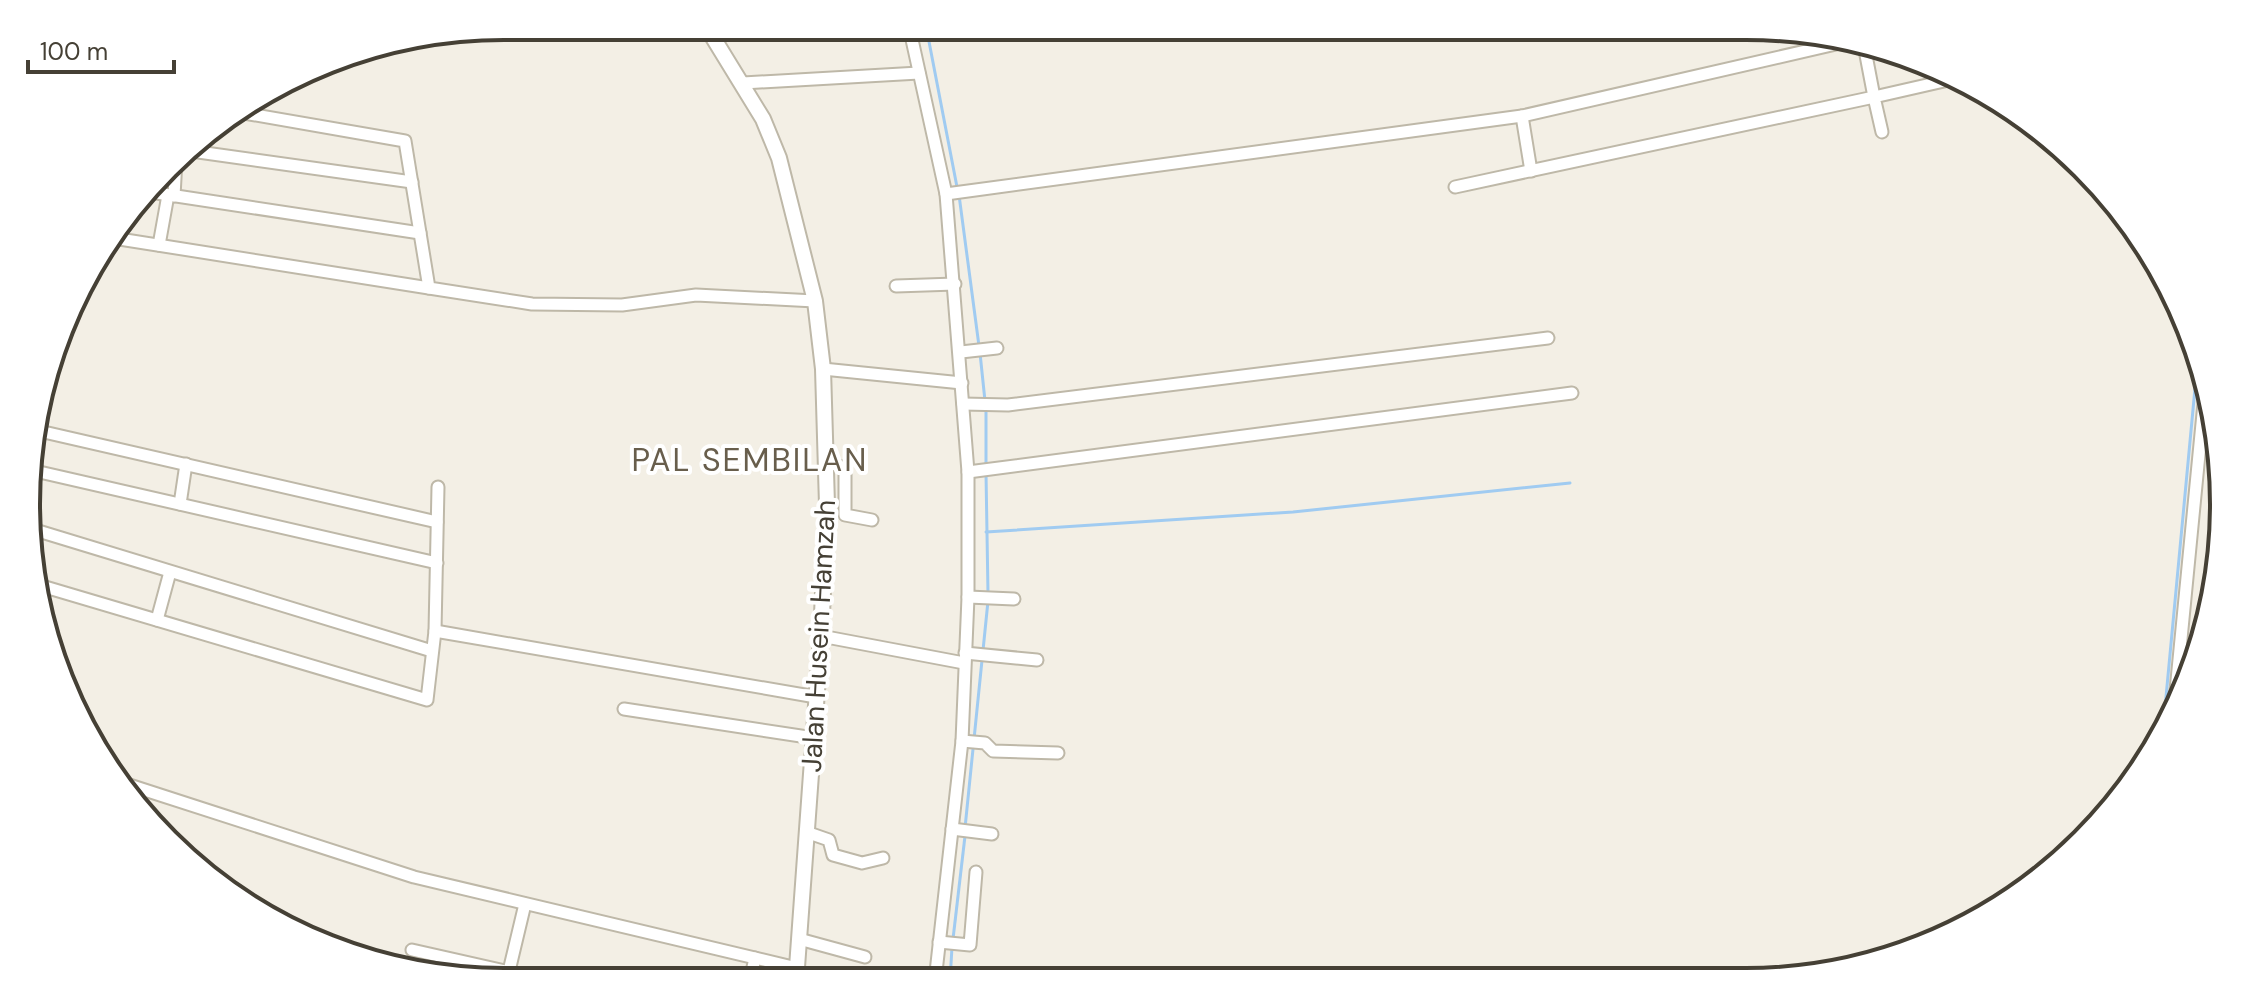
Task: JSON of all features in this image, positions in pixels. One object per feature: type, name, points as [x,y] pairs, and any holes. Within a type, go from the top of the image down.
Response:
[{"type":"street","name":"Jalan Husein Hamzah","points":[[715,40],[763,119],[779,158],[815,301],[823,369],[826,462],[821,636],[797,968]]},
{"type":"street","points":[[912,40],[947,194],[970,472],[971,597],[965,741],[937,968]]},
{"type":"street","points":[[947,194],[1522,116],[1824,47]]},
{"type":"street","points":[[1866,56],[1882,132]]},
{"type":"street","points":[[743,83],[919,73]]},
{"type":"street","points":[[1455,187],[1939,82]]},
{"type":"street","points":[[252,114],[402,138],[405,141],[429,288]]},
{"type":"street","points":[[1522,116],[1531,171]]},
{"type":"street","points":[[201,152],[412,182]]},
{"type":"street","points":[[159,245],[173,179]]},
{"type":"street","points":[[159,193],[420,233]]},
{"type":"street","points":[[123,240],[532,304],[622,305],[696,295],[815,301]]},
{"type":"street","points":[[896,286],[955,284]]},
{"type":"street","points":[[965,404],[992,405],[1548,338]]},
{"type":"street","points":[[962,352],[997,348]]},
{"type":"street","points":[[823,369],[962,383]]},
{"type":"street","points":[[970,472],[1572,393]]},
{"type":"street","points":[[2178,675],[2202,421]]},
{"type":"street","points":[[46,432],[437,522]]},
{"type":"street","points":[[826,462],[845,468],[845,515],[872,520]]},
{"type":"street","points":[[180,504],[186,464]]},
{"type":"street","points":[[41,472],[437,563]]},
{"type":"street","points":[[48,588],[427,700],[435,631],[438,487]]},
{"type":"street","points":[[41,532],[432,651]]},
{"type":"street","points":[[157,620],[170,572]]},
{"type":"street","points":[[971,597],[1014,599]]},
{"type":"street","points":[[435,631],[816,697]]},
{"type":"street","points":[[821,636],[967,656],[1037,660]]},
{"type":"street","points":[[624,709],[814,738]]},
{"type":"street","points":[[965,741],[985,743],[993,751],[1058,753]]},
{"type":"street","points":[[137,788],[414,877],[755,958],[781,968]]},
{"type":"street","points":[[955,830],[992,834]]},
{"type":"street","points":[[806,832],[829,840],[833,855],[862,863],[883,858]]},
{"type":"street","points":[[942,942],[970,945],[976,872]]},
{"type":"street","points":[[510,968],[525,904]]},
{"type":"street","points":[[799,939],[865,957]]},
{"type":"street","points":[[412,950],[494,968]]},
{"type":"street","points":[[753,968],[755,958]]},
{"type":"waterway","points":[[929,40],[957,187]]},
{"type":"waterway","points":[[959,195],[979,346]]},
{"type":"waterway","points":[[980,353],[985,401]]},
{"type":"waterway","points":[[2166,702],[2195,388]]},
{"type":"waterway","points":[[986,409],[986,465]]},
{"type":"waterway","points":[[986,473],[988,593]]},
{"type":"waterway","points":[[986,532],[1293,512],[1570,483]]},
{"type":"waterway","points":[[965,828],[988,601]]},
{"type":"waterway","points":[[953,939],[965,836]]},
{"type":"waterway","points":[[951,968],[952,947]]},
{"type":"district","name":"PAL SEMBILAN","points":[[750,460]]}]
